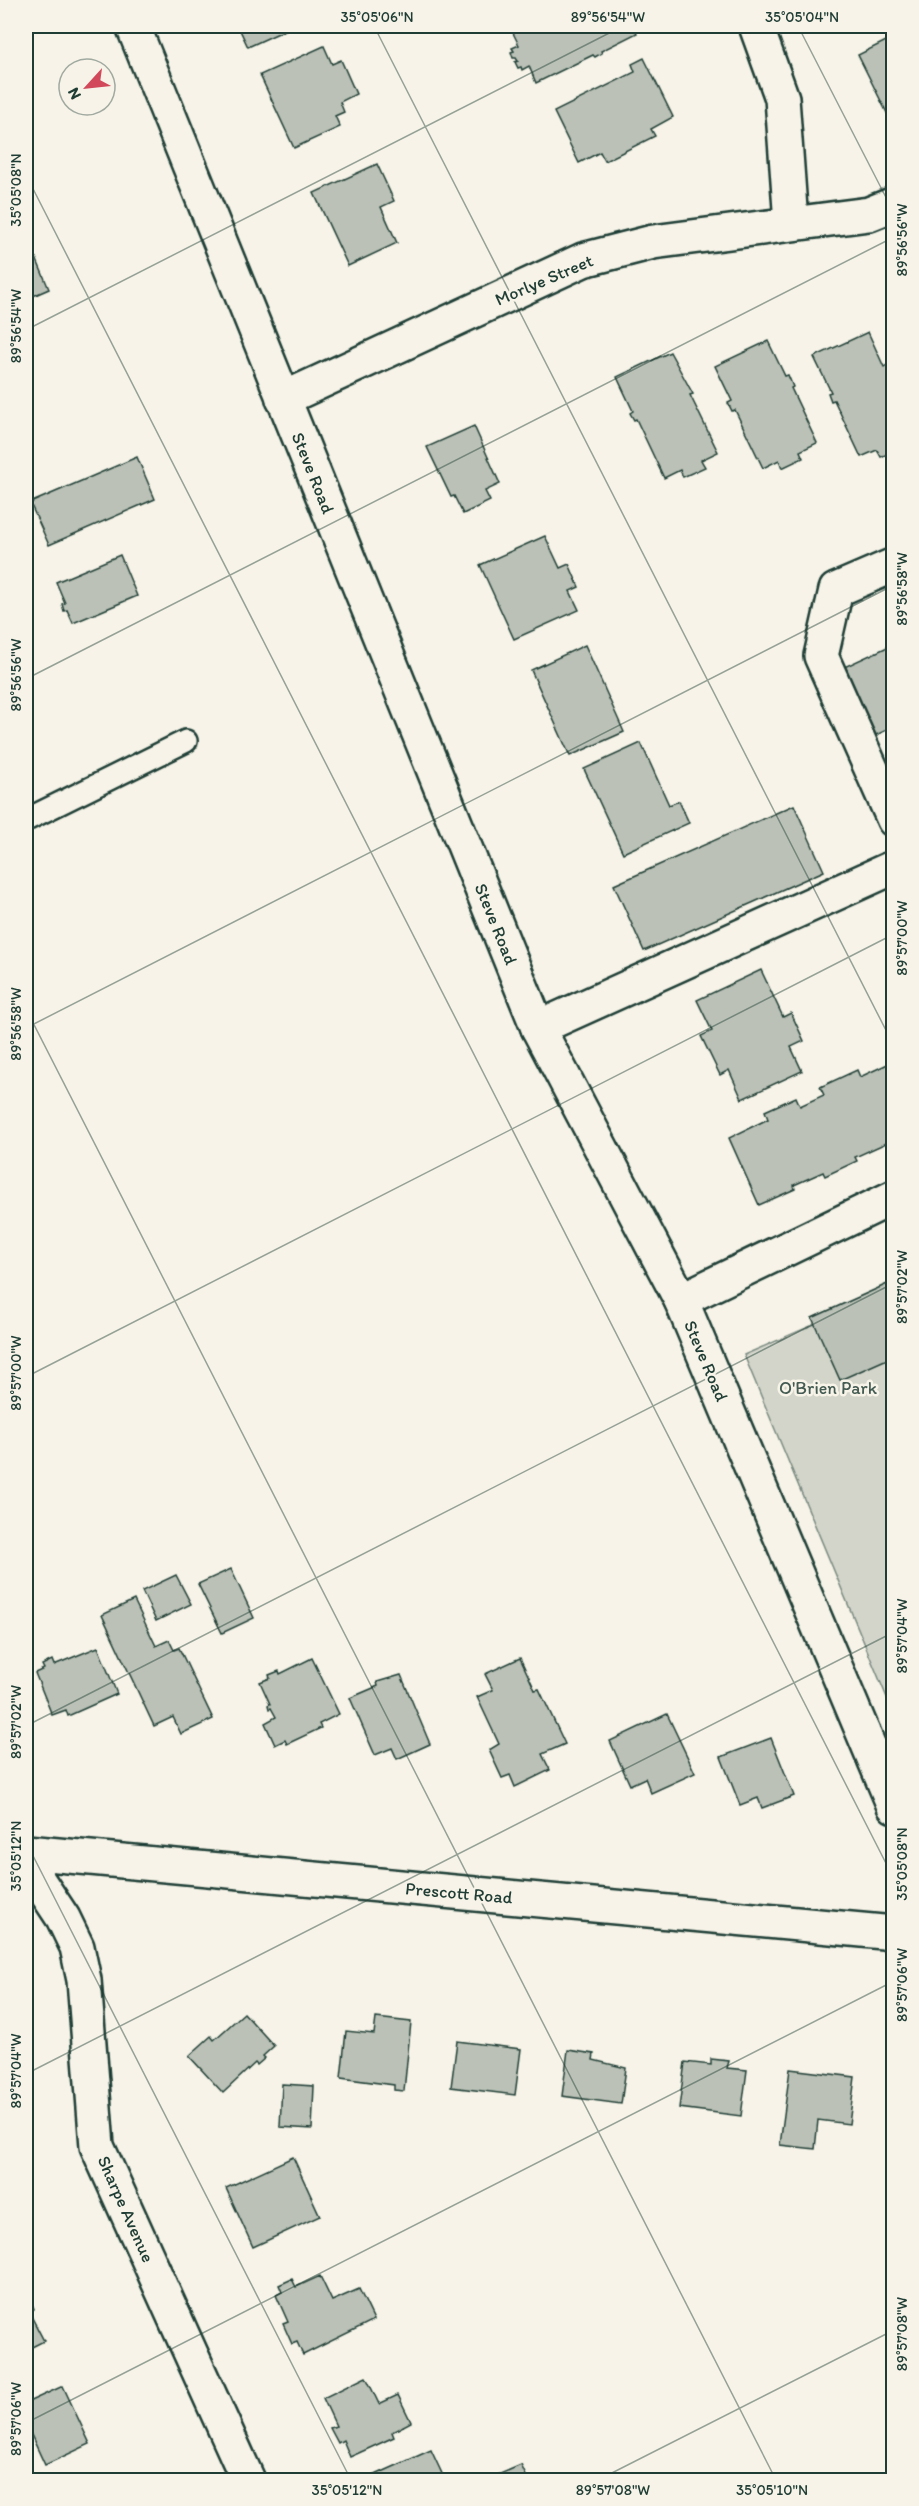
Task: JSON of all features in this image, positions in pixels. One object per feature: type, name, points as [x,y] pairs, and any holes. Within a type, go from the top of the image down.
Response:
[{"type":"street","name":"Steve Road","points":[[133,26],[538,1028],[681,1300],[894,1806]]},
{"type":"street","points":[[756,26],[782,98],[791,223]]},
{"type":"street","name":"Morlye Street","points":[[283,399],[583,260],[653,242],[869,214],[894,204]]},
{"type":"street","points":[[894,565],[836,590],[821,656],[894,820]]},
{"type":"street","points":[[538,1028],[894,867]]},
{"type":"street","points":[[681,1300],[894,1197]]},
{"type":"street","name":"Prescott Road","points":[[26,1852],[894,1933]]},
{"type":"street","name":"Sharpe Avenue","points":[[26,1862],[63,1918],[77,1947],[84,1980],[97,2146],[248,2481]]},
{"type":"lane","points":[[26,820],[186,741]]},
{"type":"green space","name":"O'Brien Park","points":[[893,1290],[893,1712],[744,1355]]},
{"type":"building","points":[[238,26],[294,26],[248,47]]},
{"type":"building","points":[[518,26],[633,26],[637,33],[601,51],[602,53],[595,57],[593,55],[536,83],[529,66],[522,70],[521,67],[518,68],[515,62],[518,61],[513,58],[511,52],[514,51],[512,48],[519,45],[511,29]]},
{"type":"building","points":[[894,37],[894,112],[888,115],[858,55]]},
{"type":"building","points":[[324,46],[332,64],[341,60],[356,94],[340,102],[344,112],[335,116],[340,127],[294,148],[260,75]]},
{"type":"building","points":[[644,58],[673,117],[651,129],[655,136],[605,161],[600,152],[579,163],[554,112],[635,72],[632,64]]},
{"type":"building","points":[[377,164],[394,201],[381,207],[397,243],[348,266],[314,193]]},
{"type":"building","points":[[26,234],[49,289],[26,299]]},
{"type":"building","points":[[868,332],[884,367],[887,365],[891,374],[888,375],[894,387],[894,451],[881,457],[877,450],[861,457],[834,400],[831,401],[828,393],[831,392],[814,357]]},
{"type":"building","points":[[768,341],[785,376],[788,375],[793,387],[791,388],[817,443],[800,451],[803,458],[782,468],[779,460],[763,468],[735,410],[732,411],[728,403],[732,401],[715,366]]},
{"type":"building","points":[[670,352],[693,394],[690,395],[718,452],[701,460],[705,467],[683,477],[680,470],[664,478],[636,419],[634,420],[630,413],[633,411],[617,377]]},
{"type":"building","points":[[474,426],[500,484],[485,491],[490,501],[463,514],[454,496],[451,497],[427,447]]},
{"type":"building","points":[[137,457],[155,499],[49,545],[30,503]]},
{"type":"building","points":[[545,536],[560,568],[569,564],[579,587],[570,591],[579,610],[514,639],[480,565]]},
{"type":"building","points":[[120,555],[137,596],[73,623],[67,610],[64,611],[62,604],[65,603],[56,582]]},
{"type":"building","points":[[894,644],[894,733],[891,728],[874,736],[842,668]]},
{"type":"building","points":[[585,645],[624,732],[570,756],[531,670]]},
{"type":"building","points":[[641,743],[669,805],[679,801],[689,823],[623,853],[584,769]]},
{"type":"building","points":[[794,805],[824,871],[644,951],[614,885]]},
{"type":"building","points":[[761,970],[783,1017],[791,1013],[804,1041],[791,1047],[802,1071],[742,1099],[729,1070],[720,1075],[701,1036],[712,1031],[697,1000]]},
{"type":"building","points":[[892,1062],[894,1144],[888,1147],[886,1143],[855,1157],[857,1161],[825,1176],[823,1172],[794,1185],[795,1189],[759,1205],[729,1138],[768,1119],[765,1111],[796,1097],[800,1106],[824,1095],[820,1087],[857,1070],[860,1077]]},
{"type":"building","points":[[894,1281],[894,1356],[840,1380],[812,1318]]},
{"type":"building","points":[[231,1569],[254,1618],[222,1633],[198,1584]]},
{"type":"building","points":[[176,1575],[191,1604],[156,1621],[142,1591]]},
{"type":"building","points":[[134,1600],[156,1646],[169,1640],[174,1650],[179,1648],[213,1719],[181,1734],[173,1717],[154,1726],[102,1615]]},
{"type":"building","points":[[98,1647],[117,1694],[68,1716],[66,1710],[52,1715],[35,1673],[44,1669],[42,1665],[52,1660],[54,1665]]},
{"type":"building","points":[[312,1658],[339,1714],[319,1724],[321,1728],[287,1744],[285,1740],[275,1745],[265,1723],[276,1717],[271,1708],[269,1709],[270,1704],[260,1682],[270,1678],[269,1675],[279,1671],[280,1674]]},
{"type":"building","points":[[520,1658],[535,1690],[539,1689],[565,1744],[542,1754],[550,1770],[515,1787],[510,1775],[502,1778],[489,1750],[499,1744],[477,1697],[493,1690],[485,1674]]},
{"type":"building","points":[[401,1675],[430,1744],[397,1759],[392,1748],[375,1755],[350,1698],[378,1686],[377,1682]]},
{"type":"building","points":[[667,1714],[695,1773],[651,1793],[645,1778],[630,1785],[610,1741]]},
{"type":"building","points":[[771,1738],[794,1796],[762,1808],[758,1798],[740,1805],[721,1757]]},
{"type":"building","points":[[244,2013],[274,2046],[263,2056],[265,2058],[257,2065],[255,2063],[223,2093],[189,2056],[211,2036],[214,2040]]},
{"type":"building","points":[[376,2018],[411,2022],[404,2091],[394,2090],[394,2085],[341,2078],[346,2031],[374,2034]]},
{"type":"building","points":[[457,2041],[521,2049],[515,2095],[451,2087]]},
{"type":"building","points":[[568,2050],[594,2054],[593,2060],[626,2068],[621,2104],[562,2096]]},
{"type":"building","points":[[711,2059],[729,2061],[727,2068],[747,2070],[741,2116],[679,2108],[685,2062],[711,2065]]},
{"type":"building","points":[[790,2069],[855,2077],[849,2124],[818,2120],[815,2149],[780,2145]]},
{"type":"building","points":[[282,2084],[314,2086],[312,2129],[280,2127]]},
{"type":"building","points":[[293,2157],[320,2216],[253,2247],[226,2188]]},
{"type":"building","points":[[320,2276],[332,2301],[359,2289],[374,2320],[303,2355],[297,2342],[292,2344],[283,2324],[288,2322],[276,2295],[282,2292],[279,2285],[292,2279],[296,2287]]},
{"type":"building","points":[[29,2296],[34,2309],[29,2312],[44,2341],[26,2350],[26,2298]]},
{"type":"building","points":[[366,2377],[379,2404],[398,2395],[411,2422],[392,2432],[394,2437],[350,2457],[343,2440],[338,2443],[330,2428],[336,2426],[323,2398]]},
{"type":"building","points":[[63,2386],[90,2444],[45,2465],[26,2424],[26,2403]]},
{"type":"building","points":[[431,2450],[445,2480],[364,2480]]},
{"type":"building","points":[[521,2465],[528,2480],[486,2480]]}]
